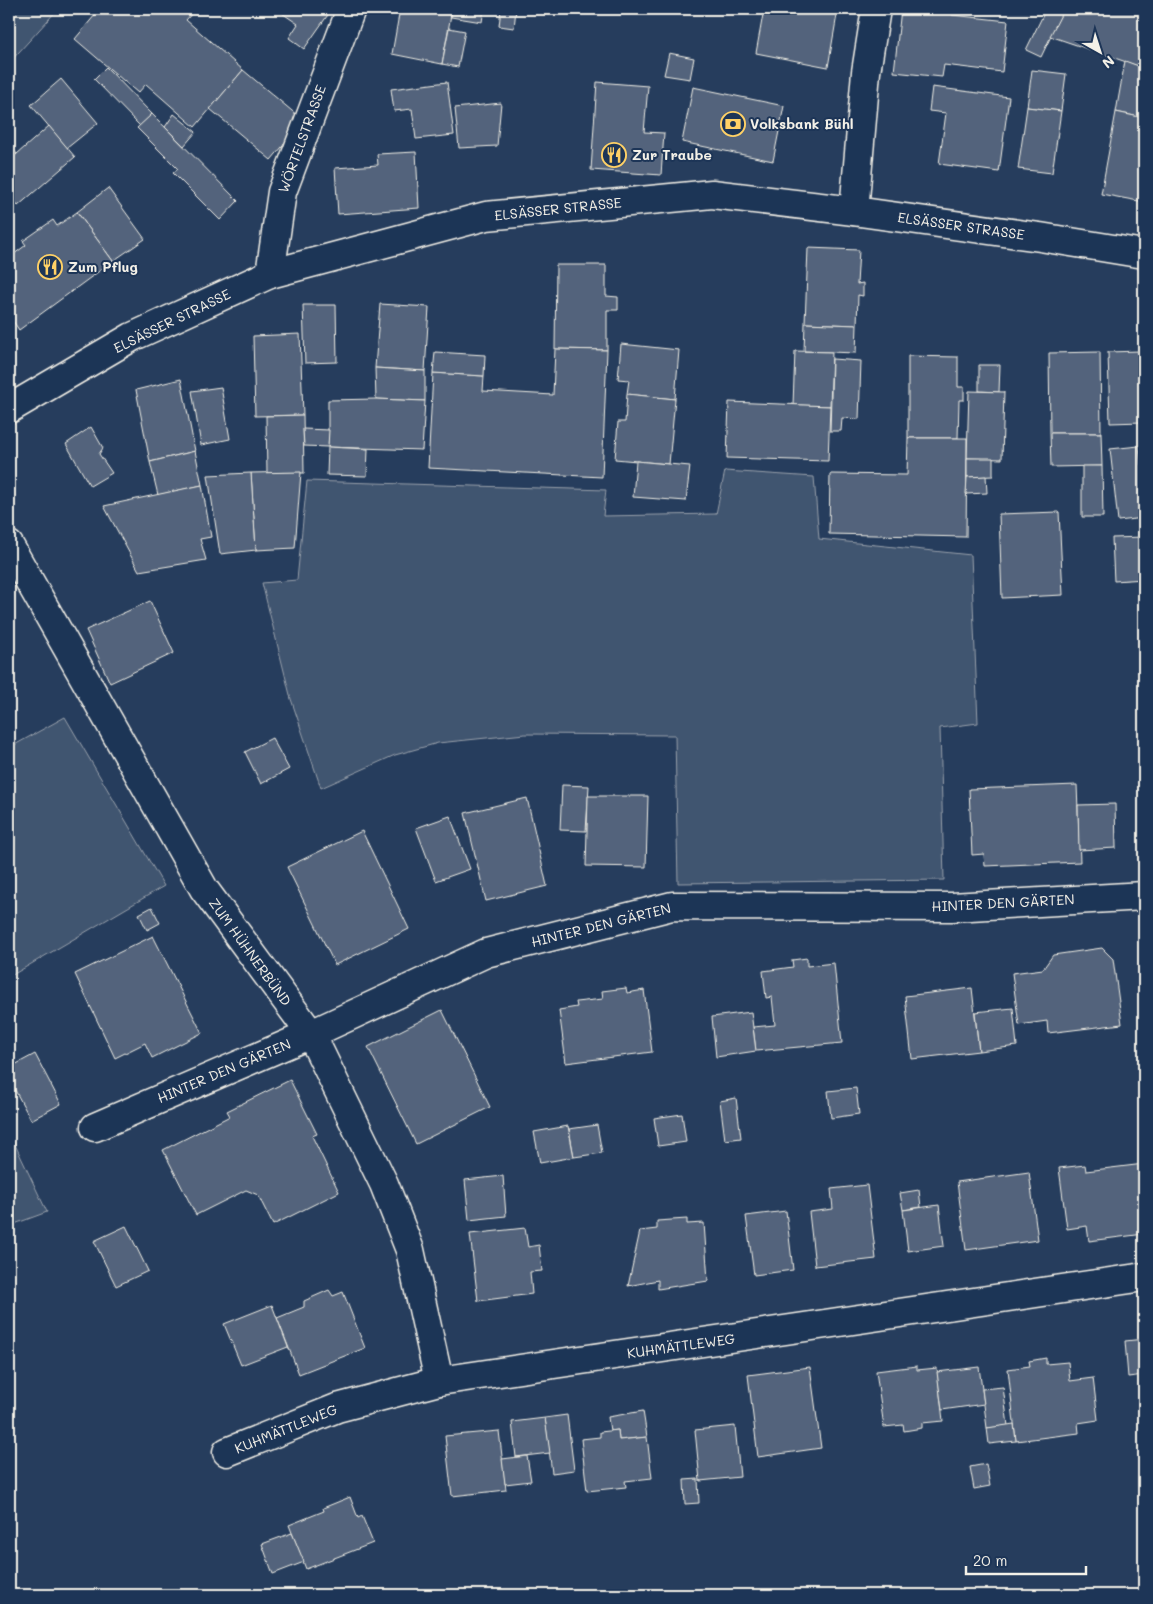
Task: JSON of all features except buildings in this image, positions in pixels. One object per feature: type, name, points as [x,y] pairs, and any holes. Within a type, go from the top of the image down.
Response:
[{"type":"street","name":"WÖRTELSTRASSE","points":[[270,274],[282,192],[351,9]]},
{"type":"street","points":[[854,211],[866,72],[876,9]]},
{"type":"street","name":"ELSÄSSER STRASSE","points":[[9,410],[132,337],[270,274],[486,216],[712,194],[854,211],[1040,237],[1144,254]]},
{"type":"street","name":"ZUM HÜHNERBÜND","points":[[9,545],[204,889],[311,1034],[384,1184],[410,1250],[439,1381]]},
{"type":"street","name":"HINTER DEN GÄRTEN","points":[[95,1127],[311,1034],[486,953],[672,906],[952,907],[1144,896]]},
{"type":"street","name":"KUHMÄTTLEWEG","points":[[227,1452],[337,1408],[439,1381],[1144,1277]]},
{"type":"shaded area","points":[[9,9],[58,9],[9,63]]},
{"type":"shaded area","points":[[725,471],[814,477],[819,539],[971,555],[978,723],[940,728],[944,880],[678,883],[675,735],[525,734],[438,743],[395,755],[321,788],[291,699],[262,583],[297,580],[307,481],[606,490],[603,516],[716,514]]},
{"type":"shaded area","points":[[65,717],[164,886],[9,977],[9,748]]},
{"type":"shaded area","points":[[9,1132],[47,1212],[9,1226]]},
{"type":"place","name":"Volksbank Bühl","points":[[733,124]]},
{"type":"place","name":"Zur Traube","points":[[614,155]]},
{"type":"place","name":"Zum Pflug","points":[[50,267]]}]
